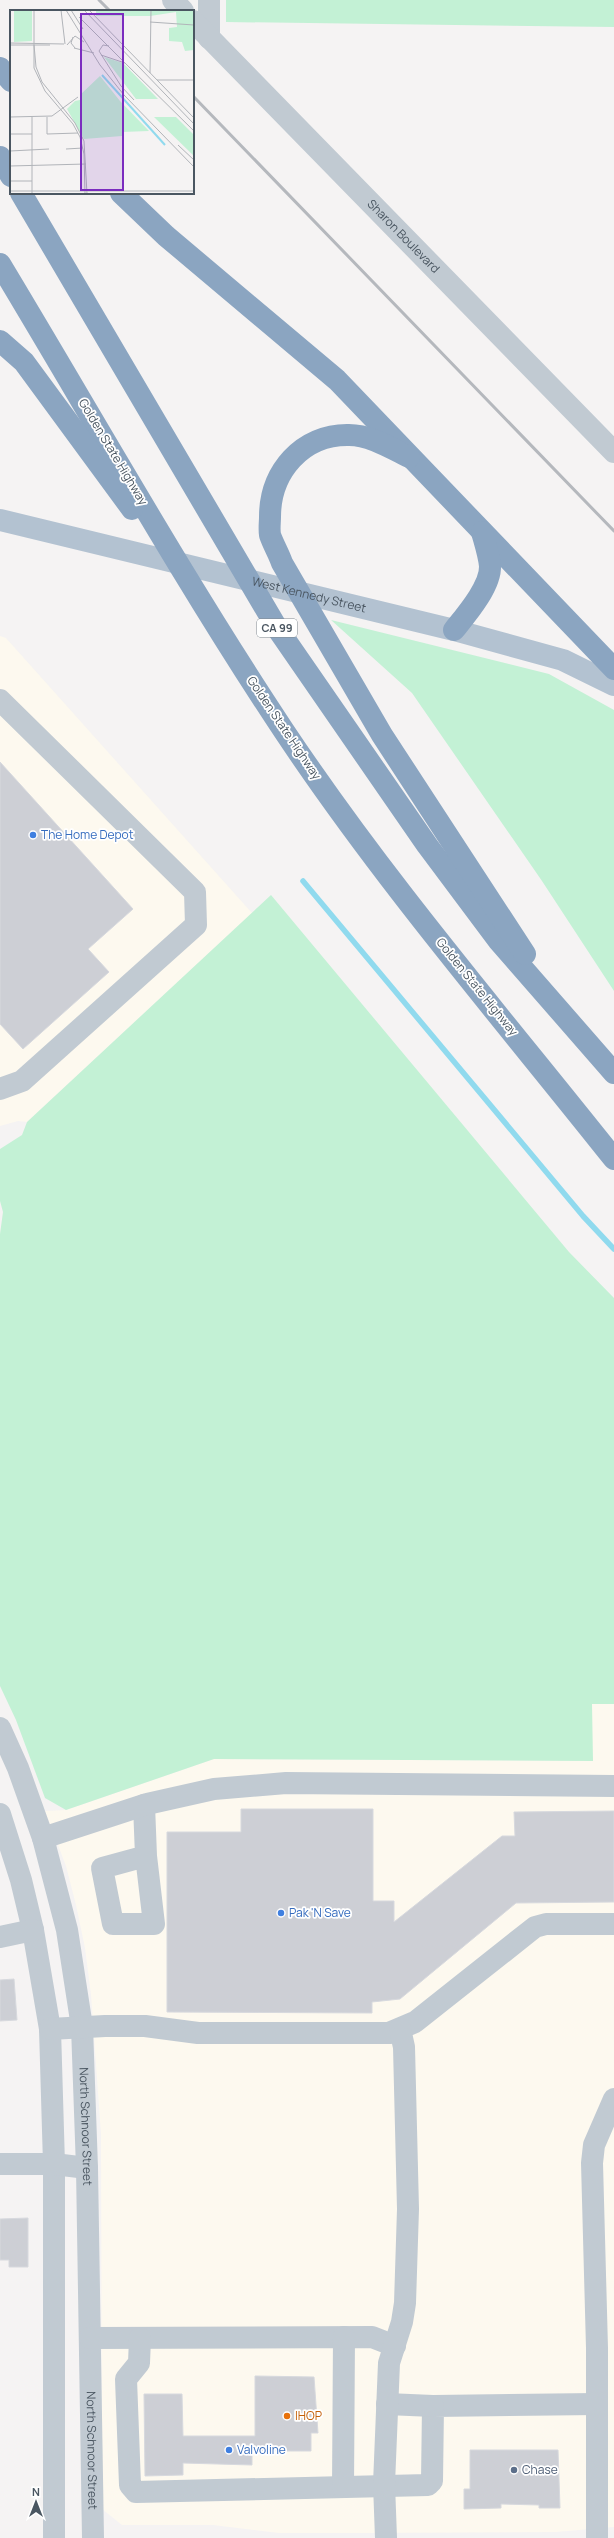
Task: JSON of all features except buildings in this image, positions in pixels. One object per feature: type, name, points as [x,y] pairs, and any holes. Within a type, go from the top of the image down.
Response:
[{"type":"highway","points":[[0,68],[10,80]]},
{"type":"highway","points":[[0,157],[10,174]]},
{"type":"highway","name":"CA 99","points":[[22,194],[277,628],[427,844],[498,940],[614,1073]]},
{"type":"highway","points":[[122,194],[166,236],[337,380],[409,457],[614,669]]},
{"type":"highway","name":"Golden State Highway","points":[[0,264],[209,613],[284,731],[368,851],[614,1159]]},
{"type":"highway","points":[[0,341],[24,362],[209,613]]},
{"type":"highway","points":[[409,457],[376,441],[350,435],[321,439],[294,455],[278,476],[270,502],[270,534],[282,563],[382,735],[578,1033]]},
{"type":"highway","points":[[454,630],[468,613],[484,587],[490,567],[482,532]]},
{"type":"main road","name":"West Kennedy Street","points":[[0,520],[356,605],[454,630],[563,660],[614,685]]},
{"type":"street","points":[[173,0],[182,10]]},
{"type":"street","points":[[209,0],[210,38]]},
{"type":"street","name":"Sharon Boulevard","points":[[194,22],[614,452]]},
{"type":"street","points":[[0,700],[194,892],[196,925],[22,1081],[0,1089]]},
{"type":"street","name":"North Schnoor Street","points":[[0,1728],[18,1768],[43,1838],[67,1930],[82,2027],[87,2168],[93,2538]]},
{"type":"street","points":[[43,1838],[144,1805],[214,1789],[286,1783],[614,1786]]},
{"type":"street","points":[[144,1805],[146,1856]]},
{"type":"street","points":[[0,1814],[21,1880],[33,1930],[50,2028],[54,2164],[54,2538]]},
{"type":"street","points":[[50,2028],[145,2026],[198,2033],[389,2033],[415,2022],[535,1927],[546,1924],[614,1924]]},
{"type":"street","points":[[0,1937],[33,1930]]},
{"type":"street","points":[[386,2538],[384,2484],[389,2363],[402,2322],[405,2303],[408,2210],[404,2047],[400,2029]]},
{"type":"street","points":[[597,2538],[597,2404],[592,2163],[594,2145],[614,2099]]},
{"type":"street","points":[[0,2164],[54,2164],[87,2168]]},
{"type":"street","points":[[343,2487],[344,2337]]},
{"type":"street","points":[[90,2338],[372,2337],[394,2346]]},
{"type":"street","points":[[140,2338],[139,2363],[126,2379],[130,2485],[136,2492],[343,2487],[384,2484],[428,2485],[432,2481],[433,2406]]},
{"type":"street","points":[[387,2404],[433,2406],[597,2404]]},
{"type":"shaded area","points":[[0,636],[6,638],[252,913],[27,1122],[18,1121],[0,1126]]},
{"type":"shaded area","points":[[592,1704],[614,1704],[614,2527],[556,2532],[279,2533],[213,2525],[122,2525],[102,2509],[101,2134],[91,1995],[85,1948],[76,1905],[66,1866],[45,1811],[66,1810],[214,1759],[592,1761]]},
{"type":"green space","points":[[226,0],[614,0],[614,27],[226,22]]},
{"type":"green space","points":[[331,620],[549,674],[614,710],[614,991],[542,881],[412,693]]},
{"type":"green space","points":[[271,895],[569,1252],[614,1298],[614,1704],[592,1704],[593,1761],[214,1759],[66,1810],[45,1798],[16,1720],[0,1686],[0,1234],[3,1212],[0,1201],[0,1149],[22,1135],[27,1122]]},
{"type":"waterway","points":[[303,881],[583,1216],[614,1249]]},
{"type":"railway","points":[[99,0],[109,10]]},
{"type":"railway","points":[[194,97],[614,531]]},
{"type":"place","name":"The Home Depot","points":[[33,835]]},
{"type":"place","name":"Pak 'N Save","points":[[281,1913]]},
{"type":"place","name":"IHOP","points":[[287,2416]]},
{"type":"place","name":"Valvoline","points":[[229,2450]]},
{"type":"place","name":"Chase","points":[[514,2470]]}]
